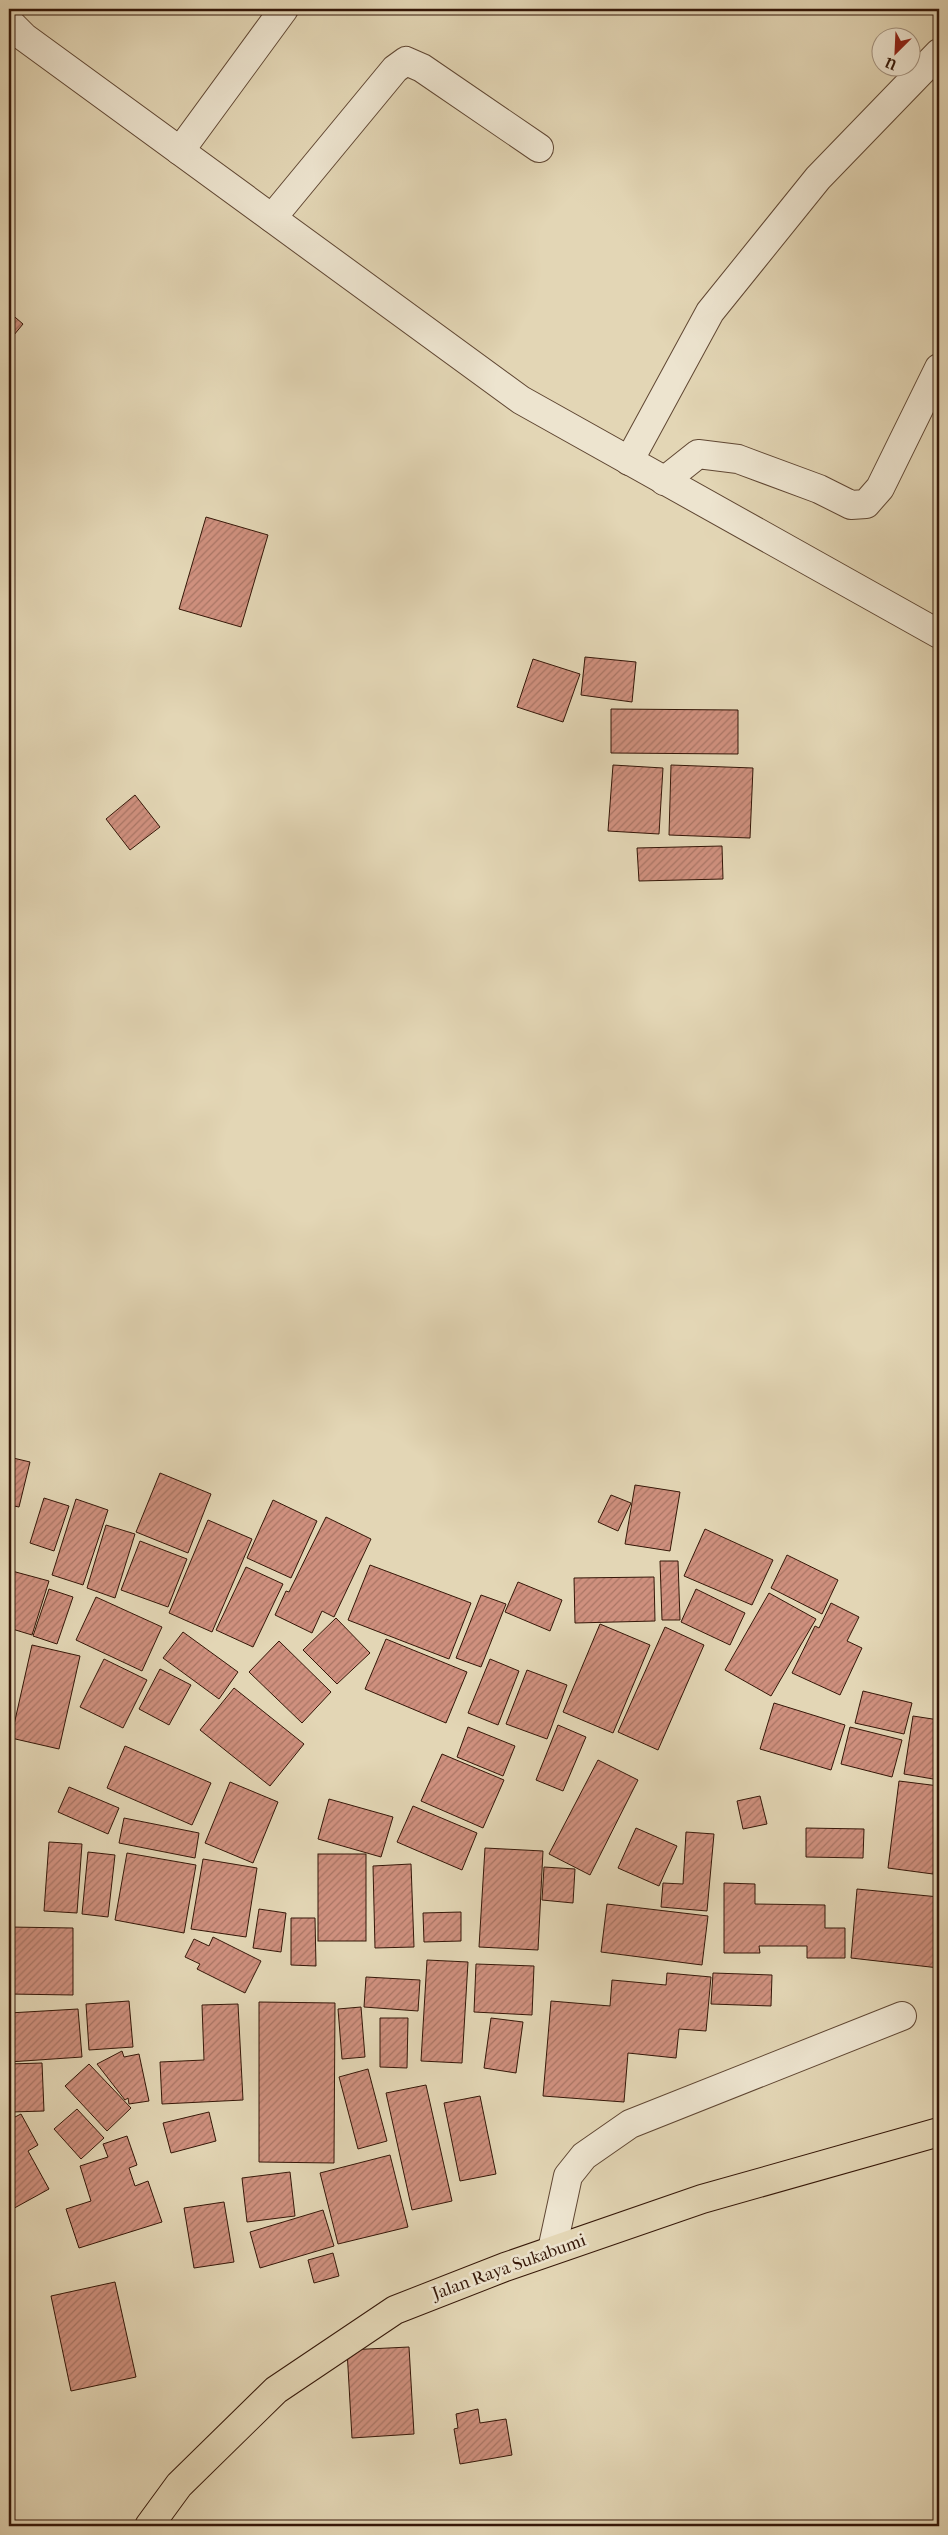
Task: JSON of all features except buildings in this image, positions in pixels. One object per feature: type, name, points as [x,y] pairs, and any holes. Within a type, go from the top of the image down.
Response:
[{"type":"highway","name":"Jalan Raya Sukabumi","points":[[149,2526],[179,2485],[276,2390],[395,2310],[552,2250],[702,2199],[939,2132]]},
{"type":"street","points":[[180,151],[284,9]]},
{"type":"street","points":[[9,22],[24,37],[521,400],[664,482],[939,634]]},
{"type":"street","points":[[629,461],[710,312],[818,178],[939,53]]},
{"type":"street","points":[[272,218],[395,69],[406,61],[422,68],[539,148]]},
{"type":"street","points":[[664,482],[698,454],[738,459],[819,489],[851,505],[866,504],[880,488],[939,368]]},
{"type":"street","points":[[552,2250],[568,2176],[584,2156],[630,2124],[902,2016]]}]
